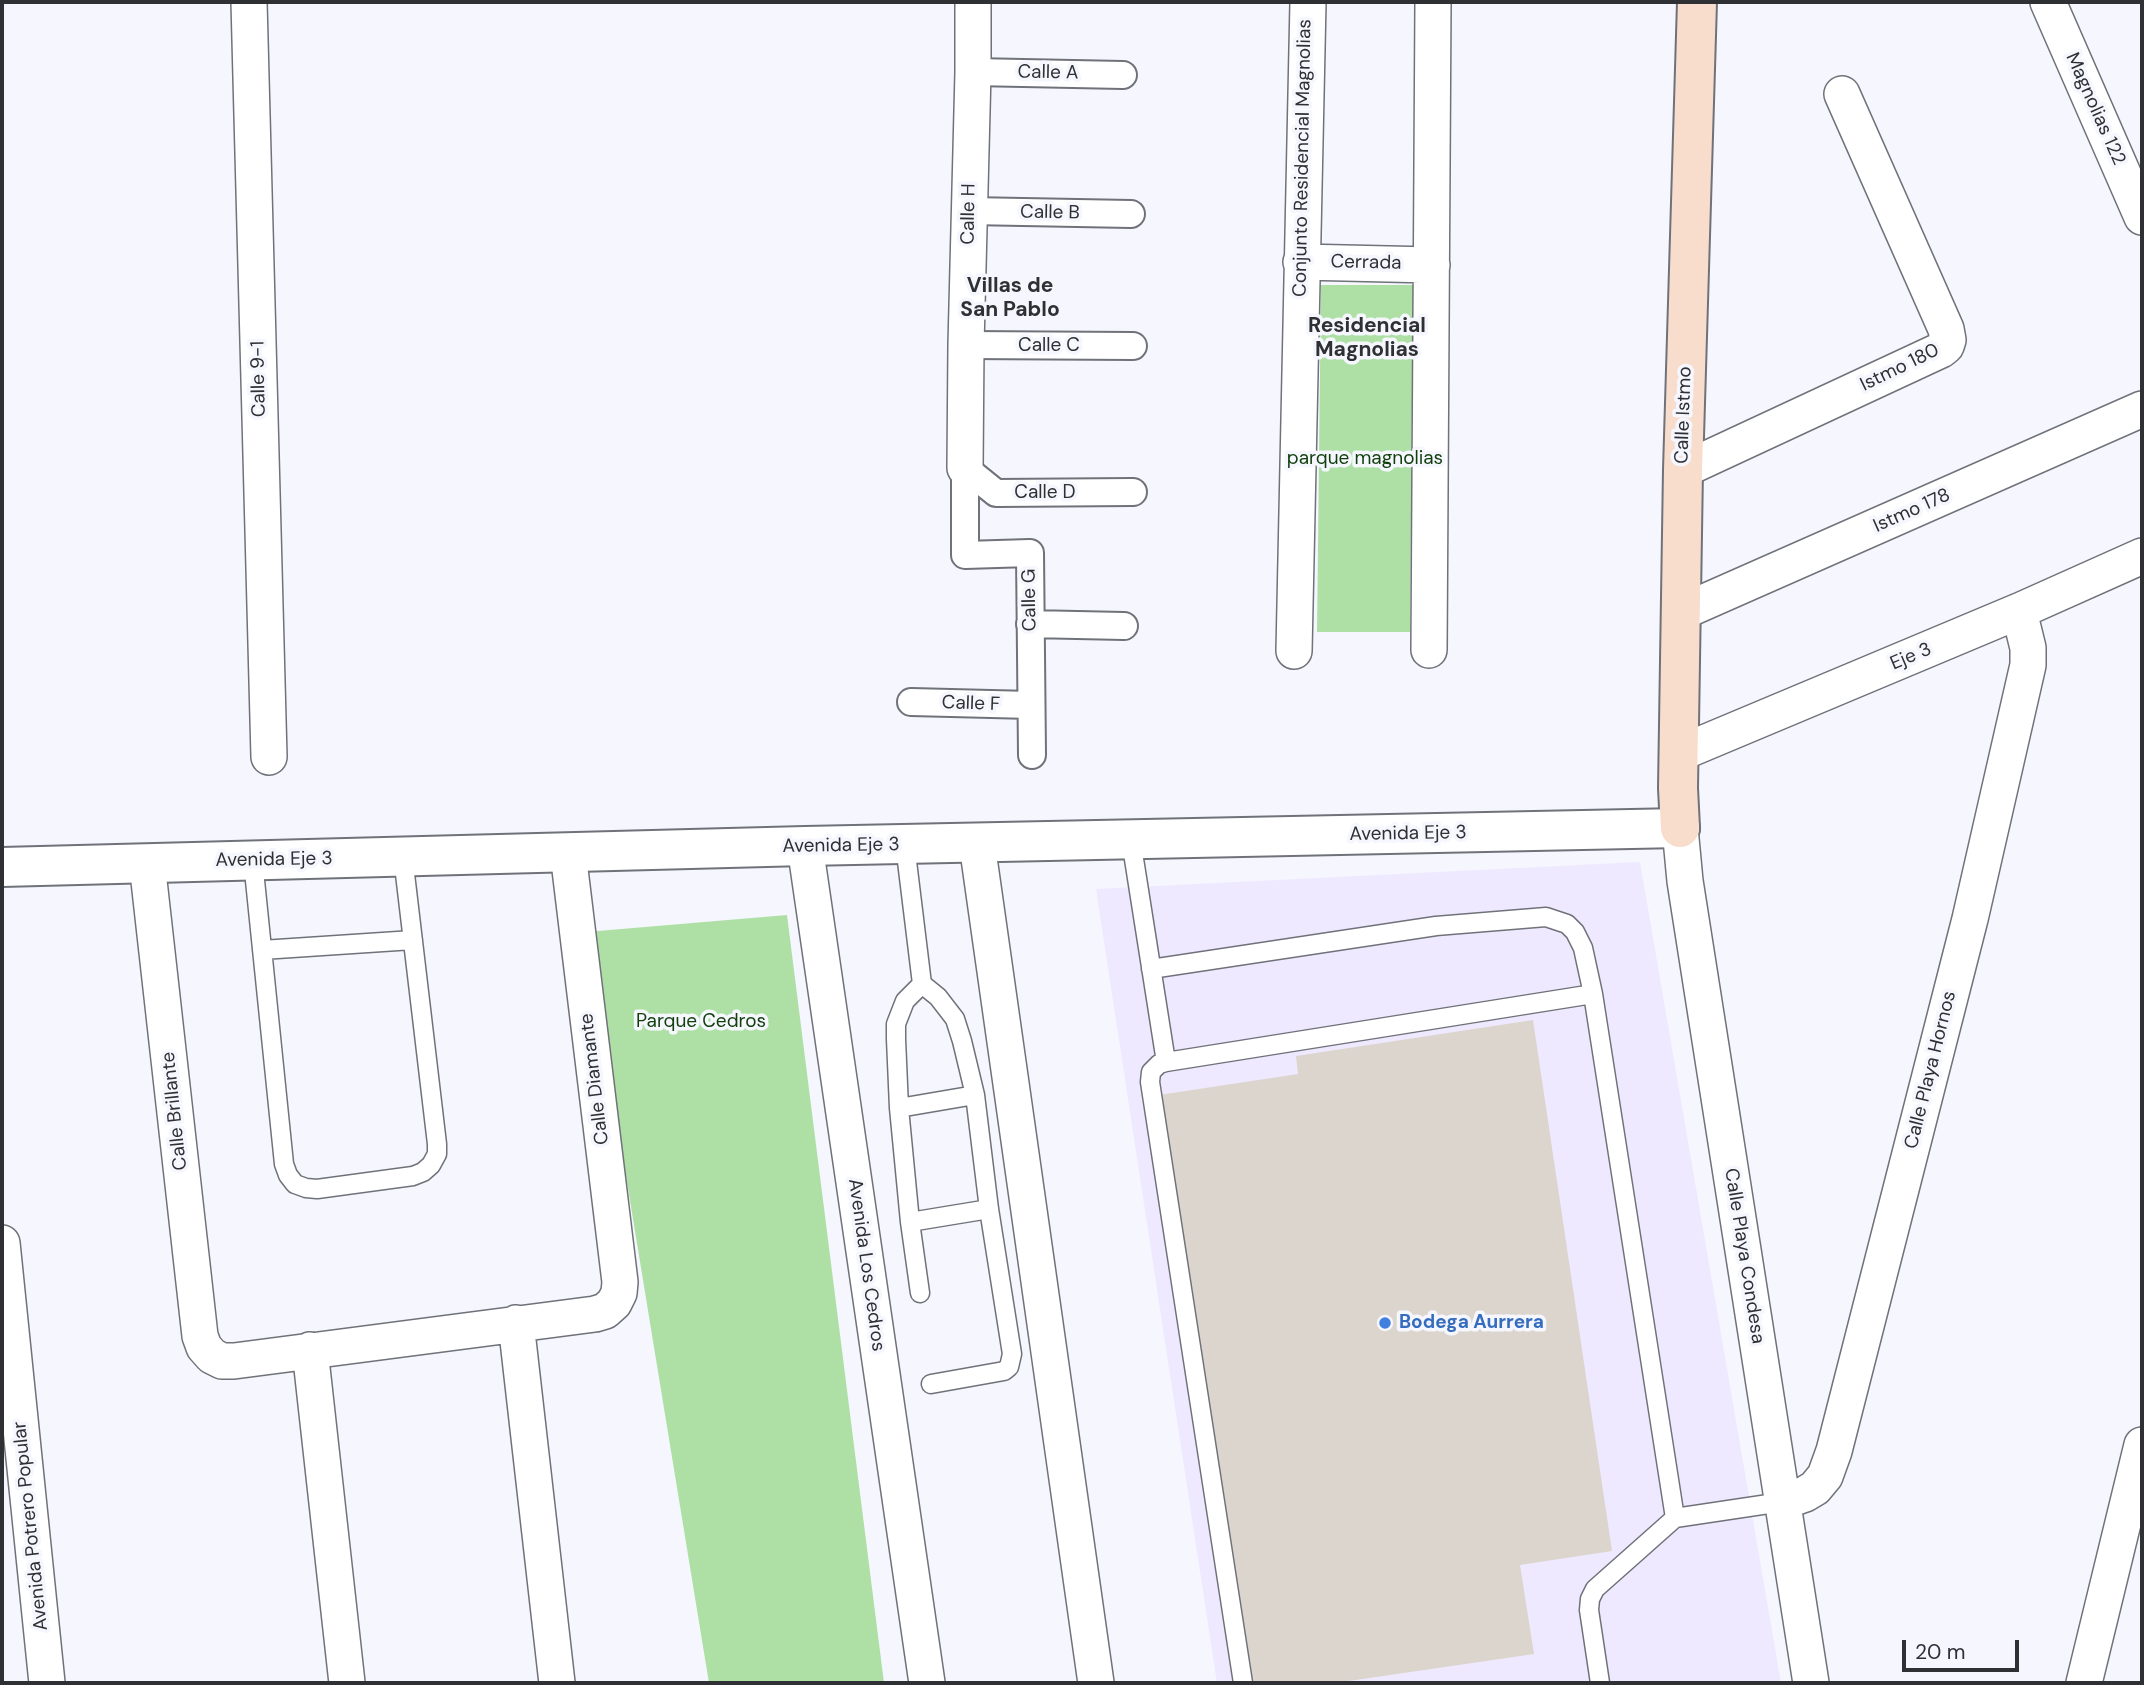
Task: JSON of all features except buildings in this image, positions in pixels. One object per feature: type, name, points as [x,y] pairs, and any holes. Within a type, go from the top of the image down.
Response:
[{"type":"main road","name":"Calle Istmo","points":[[1680,828],[1678,754],[1683,470],[1697,2]]},
{"type":"street","name":"Calle 9-1","points":[[249,2],[269,757]]},
{"type":"street","name":"Calle H","points":[[965,468],[973,2]]},
{"type":"street","name":"Conjunto Residencial Magnolias","points":[[1294,651],[1308,2]]},
{"type":"street","points":[[1429,650],[1433,2]]},
{"type":"street","name":"Magnolias 122","points":[[2048,2],[2142,217]]},
{"type":"street","name":"Calle A","points":[[973,72],[1123,75]]},
{"type":"street","name":"Istmo 180","points":[[1683,470],[1946,346],[1946,329],[1842,94]]},
{"type":"street","name":"Calle B","points":[[969,211],[1131,214]]},
{"type":"street","name":"Cerrada","points":[[1301,262],[1432,264]]},
{"type":"street","name":"Calle C","points":[[966,345],[1133,346]]},
{"type":"street","name":"Istmo 178","points":[[1682,612],[2142,409]]},
{"type":"street","name":"Calle D","points":[[965,468],[996,493],[1133,492]]},
{"type":"street","name":"Calle G","points":[[965,468],[965,555],[1030,553],[1032,755]]},
{"type":"street","name":"Eje 3","points":[[1678,754],[2019,611],[2142,556]]},
{"type":"street","name":"Calle Playa Hornos","points":[[1782,1502],[1815,1488],[1825,1476],[1834,1451],[1970,919],[2028,665],[2028,648],[2019,611]]},
{"type":"street","points":[[1030,624],[1124,626]]},
{"type":"street","name":"Calle F","points":[[911,702],[1031,705]]},
{"type":"street","name":"Calle Playa Condesa","points":[[1680,828],[1685,881],[1811,1683]]},
{"type":"street","name":"Avenida Eje 3","points":[[2,867],[805,846],[1680,828]]},
{"type":"street","points":[[977,844],[1096,1683]]},
{"type":"street","name":"Avenida Los Cedros","points":[[805,846],[927,1683]]},
{"type":"street","name":"Calle Diamante","points":[[516,1323],[605,1311],[614,1303],[619,1293],[620,1282],[568,853]]},
{"type":"street","name":"Calle Brillante","points":[[147,863],[200,1336],[204,1347],[212,1356],[222,1361],[310,1350]]},
{"type":"street","name":"Avenida Potrero Popular","points":[[2,1243],[47,1683]]},
{"type":"street","points":[[347,1683],[310,1350],[516,1323],[556,1683]]},
{"type":"street","points":[[2084,1683],[2142,1445]]},
{"type":"lane","points":[[1131,840],[1167,1062]]},
{"type":"lane","points":[[905,845],[922,984],[938,997],[955,1019],[975,1095],[1012,1360],[1009,1367],[998,1374],[930,1384]]},
{"type":"lane","points":[[253,861],[284,1164],[295,1184],[317,1189],[413,1176],[431,1165],[437,1154],[403,857]]},
{"type":"lane","points":[[1151,969],[1436,926],[1546,917],[1567,924],[1584,948],[1593,994],[1675,1518]]},
{"type":"lane","points":[[262,950],[413,940]]},
{"type":"lane","points":[[920,1293],[899,1108],[896,1024],[905,1001],[922,984]]},
{"type":"lane","points":[[1243,1683],[1150,1082],[1154,1069],[1167,1062],[1593,994]]},
{"type":"lane","points":[[899,1108],[975,1095]]},
{"type":"lane","points":[[910,1222],[989,1209]]},
{"type":"lane","points":[[1600,1683],[1589,1610],[1595,1588],[1675,1518],[1782,1502]]},
{"type":"shaded area","points":[[1640,862],[1781,1683],[1217,1683],[1096,889]]},
{"type":"green space","name":"parque magnolias","points":[[1321,285],[1413,285],[1410,632],[1317,632]]},
{"type":"green space","name":"Parque Cedros","points":[[787,915],[884,1683],[709,1683],[586,932]]},
{"type":"place","name":"Bodega Aurrera","points":[[1385,1323]]},
{"type":"district","name":"Villas de San Pablo","points":[[1010,298]]},
{"type":"district","name":"Residencial Magnolias","points":[[1367,338]]}]
